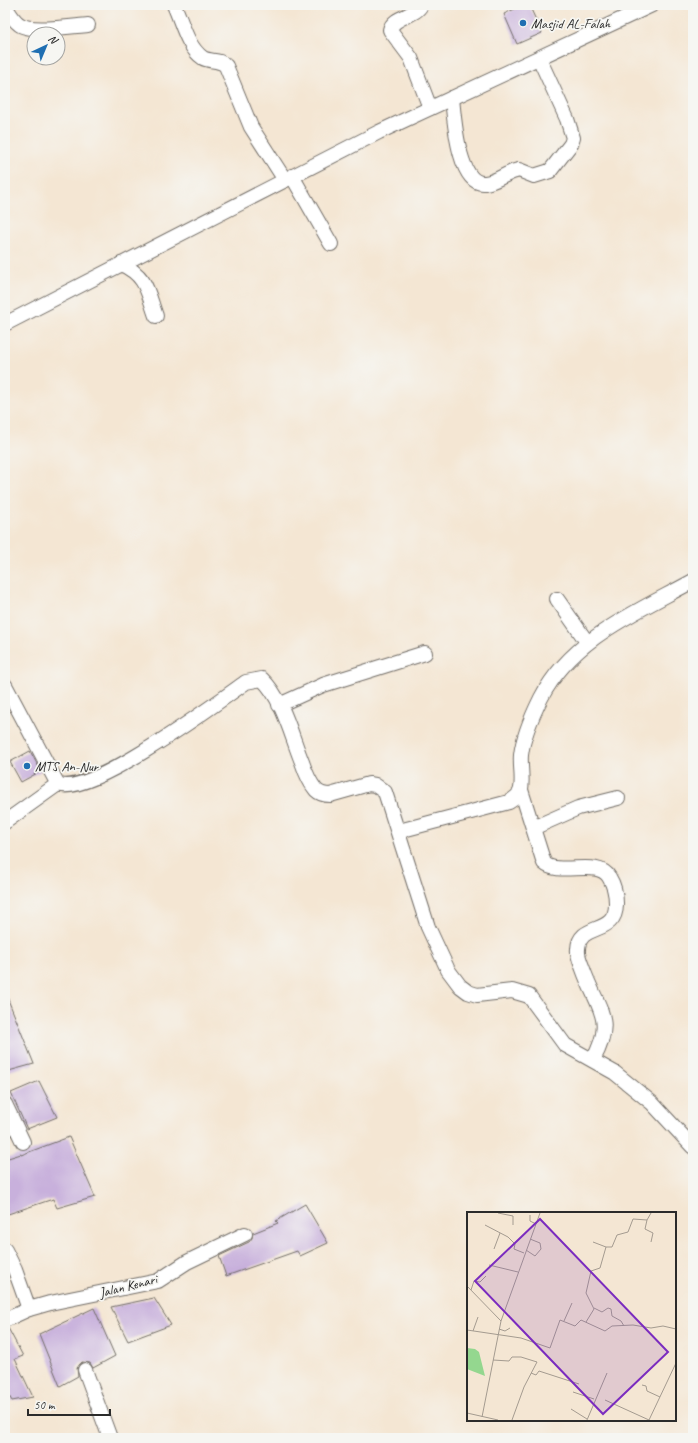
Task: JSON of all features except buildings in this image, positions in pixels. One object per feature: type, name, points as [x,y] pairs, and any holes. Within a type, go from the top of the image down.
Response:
[{"type":"street","points":[[174,5],[193,48],[205,59],[221,62],[226,66],[251,127],[288,178],[331,244]]},
{"type":"street","points":[[421,5],[415,11],[394,23],[390,30],[411,58],[430,108]]},
{"type":"street","points":[[5,324],[379,132],[652,5]]},
{"type":"street","points":[[5,6],[17,23],[22,26],[44,29],[88,25]]},
{"type":"street","points":[[452,98],[464,167],[469,176],[475,182],[483,184],[519,170],[534,176],[542,174],[554,167],[571,144],[573,138],[567,119],[539,58]]},
{"type":"street","points":[[121,264],[131,269],[141,278],[156,316]]},
{"type":"street","points":[[593,1060],[602,1043],[604,1019],[591,991],[577,951],[578,941],[584,934],[608,925],[614,919],[616,912],[616,894],[609,876],[601,870],[548,866],[542,858],[521,790],[521,754],[541,698],[561,666],[587,642],[613,624],[693,581]]},
{"type":"street","points":[[557,599],[587,642]]},
{"type":"street","points":[[279,705],[323,685],[425,653]]},
{"type":"street","points":[[5,822],[58,784],[70,786],[86,782],[138,756],[251,681],[262,679],[271,688],[304,768],[317,790],[324,795],[330,795],[369,784],[374,785],[385,792],[399,831],[428,927],[448,970],[460,986],[468,992],[477,995],[512,991],[529,996],[564,1045],[615,1073],[652,1103],[693,1147]]},
{"type":"street","points":[[5,685],[58,784]]},
{"type":"street","points":[[399,831],[509,802],[516,797],[521,790]]},
{"type":"street","points":[[533,828],[578,808],[618,798]]},
{"type":"street","points":[[5,1104],[24,1142]]},
{"type":"street","name":"Jalan Kenari","points":[[5,1320],[30,1309],[50,1303],[158,1281],[187,1262],[244,1234]]},
{"type":"street","points":[[5,1250],[15,1270],[30,1309]]},
{"type":"street","points":[[85,1370],[110,1438]]},
{"type":"place","name":"Masjid AL-Falah","points":[[523,23]]},
{"type":"place","name":"MTS An-Nur","points":[[27,766]]}]
